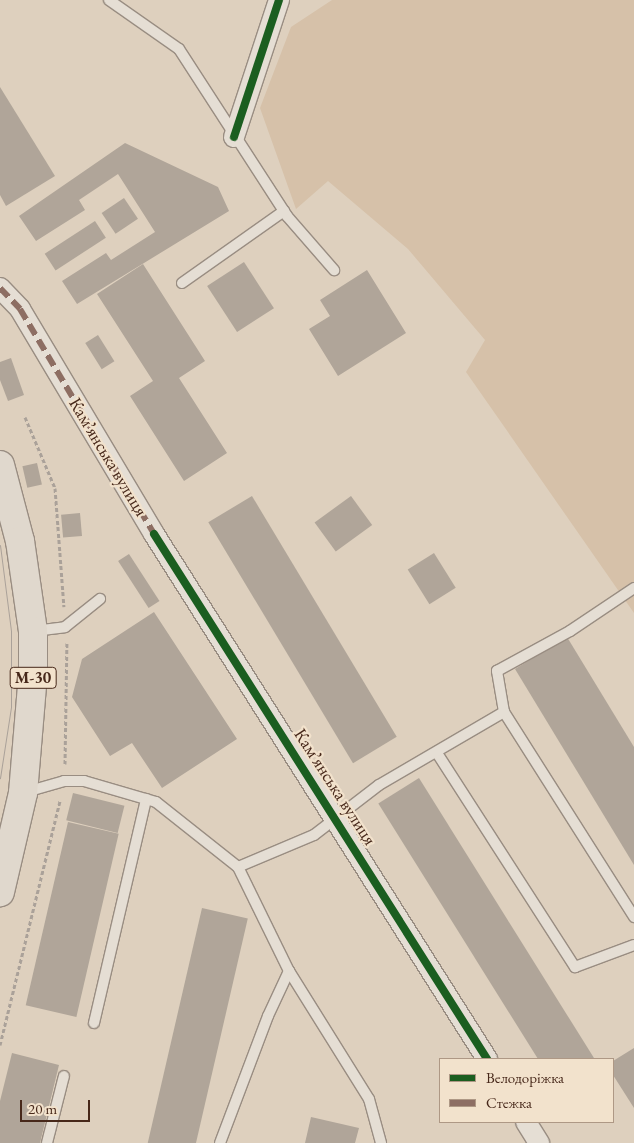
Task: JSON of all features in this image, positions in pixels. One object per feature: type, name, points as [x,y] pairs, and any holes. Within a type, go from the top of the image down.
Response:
[{"type":"highway","name":"М-30","points":[[0,465],[20,541],[33,631],[31,732],[23,793],[0,892]]},
{"type":"street","points":[[234,137],[279,0]]},
{"type":"street","name":"Камʼянська вулиця","points":[[0,288],[20,309],[154,534],[336,815],[486,1058]]},
{"type":"street","points":[[527,1123],[539,1143]]},
{"type":"lane","points":[[109,0],[178,49],[234,137],[284,210],[334,270]]},
{"type":"lane","points":[[182,283],[284,210]]},
{"type":"lane","points":[[634,588],[570,631],[498,671],[504,712],[634,917]]},
{"type":"lane","points":[[33,631],[65,627],[100,599]]},
{"type":"lane","points":[[238,868],[314,835],[336,815],[379,785],[437,753],[504,712]]},
{"type":"lane","points":[[437,753],[576,968],[634,945]]},
{"type":"lane","points":[[23,793],[64,781],[84,781],[156,802],[238,868],[289,971],[369,1099],[381,1143]]},
{"type":"lane","points":[[94,1023],[146,799]]},
{"type":"lane","points":[[220,1143],[268,1016],[289,971]]},
{"type":"lane","points":[[47,1143],[64,1076]]},
{"type":"shaded area","points":[[332,0],[634,0],[634,613],[466,372],[485,340],[408,249],[328,181],[296,209],[260,108],[291,27]]},
{"type":"building","points":[[0,87],[55,176],[6,206],[0,195]]},
{"type":"building","points":[[125,143],[218,187],[229,211],[77,304],[62,281],[106,253],[111,260],[155,232],[118,174],[79,200],[85,210],[36,241],[19,216]]},
{"type":"building","points":[[124,198],[138,219],[116,234],[102,213]]},
{"type":"building","points":[[95,221],[106,238],[56,270],[45,254]]},
{"type":"building","points":[[244,262],[274,308],[237,332],[207,286]]},
{"type":"building","points":[[143,264],[205,361],[179,378],[227,453],[184,481],[130,396],[153,381],[97,294]]},
{"type":"building","points":[[367,270],[406,333],[338,376],[309,329],[330,316],[320,300]]},
{"type":"building","points":[[98,335],[114,361],[102,369],[85,343]]},
{"type":"building","points":[[11,358],[24,395],[8,401],[0,380],[0,362]]},
{"type":"building","points":[[37,463],[42,484],[27,488],[22,466]]},
{"type":"building","points":[[252,496],[397,737],[353,763],[208,522]]},
{"type":"building","points":[[351,496],[372,525],[336,552],[315,522]]},
{"type":"building","points":[[80,513],[82,536],[63,538],[61,515]]},
{"type":"building","points":[[434,553],[456,588],[429,604],[408,569]]},
{"type":"building","points":[[129,554],[159,601],[149,608],[118,561]]},
{"type":"building","points":[[154,612],[237,739],[162,788],[132,743],[110,756],[72,697],[82,659]]},
{"type":"building","points":[[567,637],[634,747],[634,865],[515,669]]},
{"type":"building","points":[[419,778],[594,1058],[537,1058],[378,803]]},
{"type":"building","points":[[73,793],[124,806],[118,833],[66,820]]},
{"type":"building","points":[[68,822],[119,834],[76,1017],[26,1005]]},
{"type":"building","points":[[202,908],[248,919],[196,1143],[148,1143]]},
{"type":"building","points":[[634,1048],[634,1108],[614,1077],[614,1060]]},
{"type":"building","points":[[12,1053],[59,1065],[40,1143],[0,1143],[0,1101]]},
{"type":"building","points":[[311,1117],[359,1128],[355,1143],[305,1143]]},
{"type":"tram line","points":[[0,545],[11,631],[11,707],[0,778]]},
{"type":"marked path","points":[[0,288],[20,309],[154,534]]},
{"type":"cycle path","points":[[234,137],[279,0]]},
{"type":"cycle path","points":[[154,534],[486,1058]]}]
